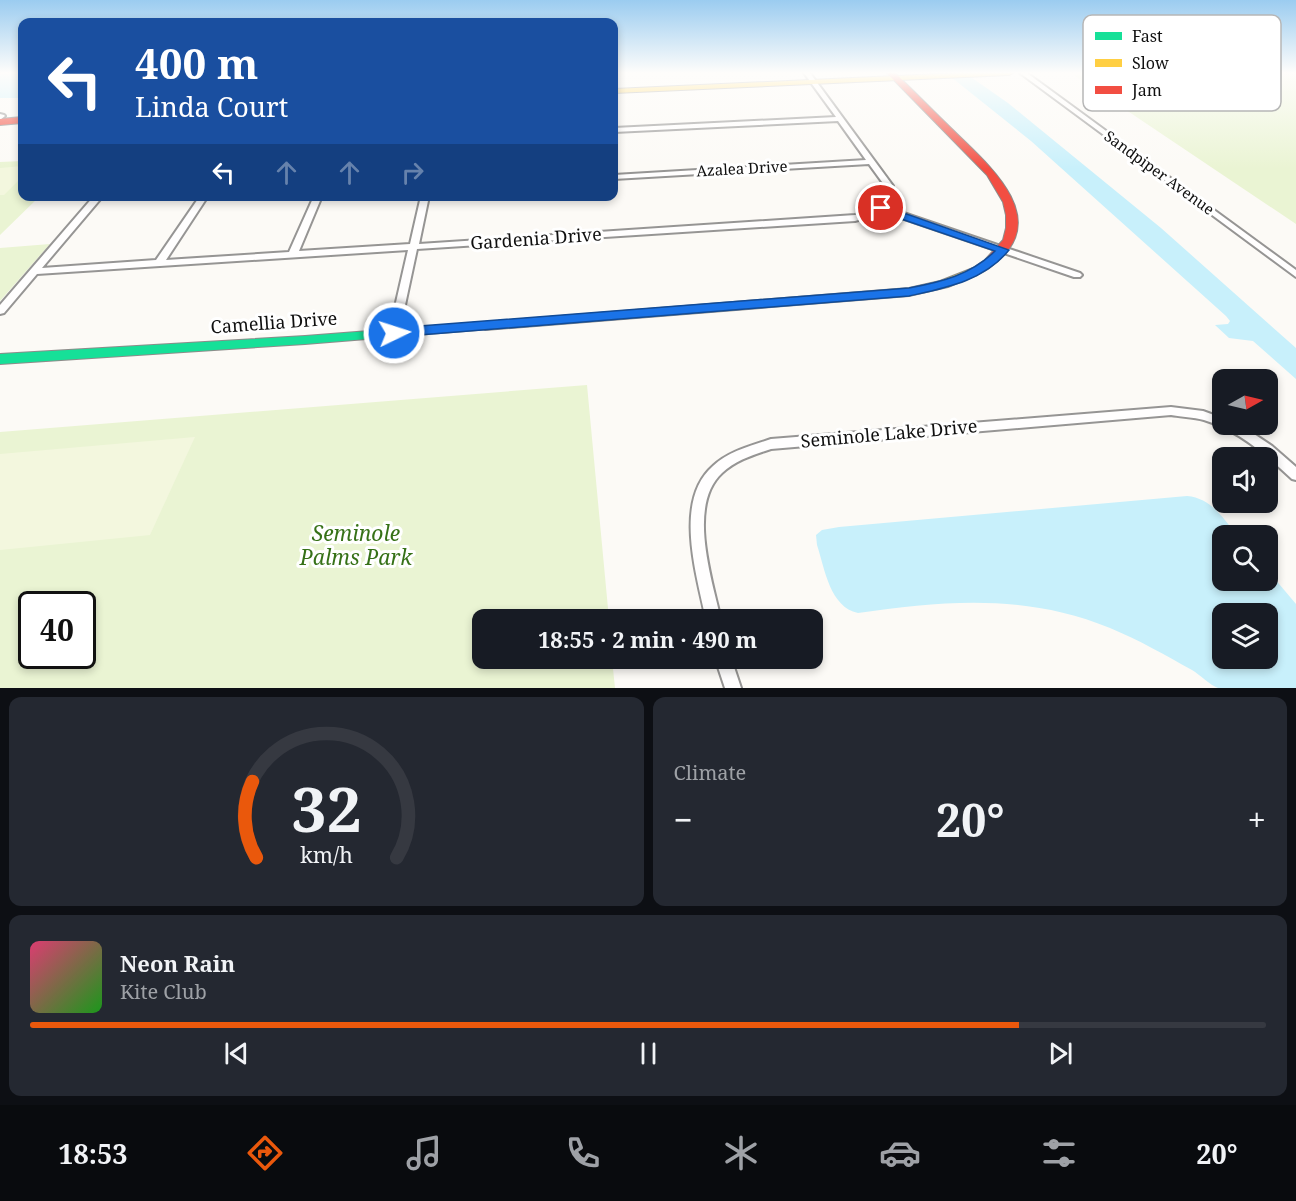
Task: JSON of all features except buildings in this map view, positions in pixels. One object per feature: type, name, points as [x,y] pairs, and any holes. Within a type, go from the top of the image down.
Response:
[{"type":"street","points":[[829,105],[890,189],[889,200],[881,208],[1077,275]]},
{"type":"street","name":"Camellia Drive","points":[[0,359],[394,333],[909,292],[947,284],[966,277],[991,262],[1003,250],[1013,231],[1014,219],[1011,205],[1003,190],[922,105]]},
{"type":"street","name":"Sandpiper Avenue","points":[[1067,105],[1296,274]]},
{"type":"street","points":[[1,118],[18,116]]},
{"type":"street","points":[[1,118],[18,120]]},
{"type":"street","points":[[618,130],[839,119]]},
{"type":"street","name":"Azalea Drive","points":[[618,177],[871,162]]},
{"type":"street","points":[[0,311],[95,201]]},
{"type":"street","points":[[159,263],[201,201]]},
{"type":"street","points":[[293,254],[316,201]]},
{"type":"street","points":[[394,333],[424,201]]},
{"type":"street","name":"Gardenia Drive","points":[[35,271],[855,218],[881,208]]},
{"type":"street","name":"Seminole Lake Drive","points":[[712,609],[696,528],[696,512],[700,497],[711,477],[727,461],[740,453],[771,444],[1171,411],[1212,418]]},
{"type":"street","points":[[1247,435],[1268,448],[1296,475]]},
{"type":"street","points":[[727,669],[733,688]]},
{"type":"green space","points":[[1281,105],[1296,105],[1296,224],[1128,111],[1281,111]]},
{"type":"green space","points":[[18,161],[18,201],[35,201],[0,235],[0,162]]},
{"type":"green space","points":[[18,166],[18,181],[4,195],[0,195],[0,168]]},
{"type":"green space","points":[[50,244],[0,301],[0,248]]},
{"type":"green space","name":"Seminole Palms Park","points":[[587,385],[608,609],[472,609],[472,669],[613,669],[615,688],[0,688],[0,432]]},
{"type":"green space","points":[[195,437],[150,535],[0,550],[0,454]]},
{"type":"water","points":[[986,105],[1011,105],[1161,228],[1296,348],[1296,379],[1253,341],[1229,338],[1215,325],[1228,324],[1230,321],[1226,316],[1031,141]]},
{"type":"water","points":[[1187,496],[1195,498],[1210,505],[1212,513],[1218,513],[1229,525],[1212,525],[1212,591],[1278,591],[1278,583],[1296,604],[1296,688],[1218,688],[1192,670],[1121,633],[1079,617],[1048,609],[986,603],[955,603],[858,613],[841,603],[830,586],[817,545],[816,535],[822,530]]},
{"type":"traffic: fast","points":[[0,359],[485,326]]},
{"type":"traffic: slow","points":[[485,326],[909,292],[944,284],[973,272]]},
{"type":"traffic: jam","points":[[923,105],[990,173],[1001,187],[1012,215],[1012,228],[1001,252],[973,272]]},
{"type":"traffic: jam","points":[[0,122],[18,120]]},
{"type":"route","points":[[394,333],[926,290],[966,277],[991,262],[1003,250],[881,208]]}]
